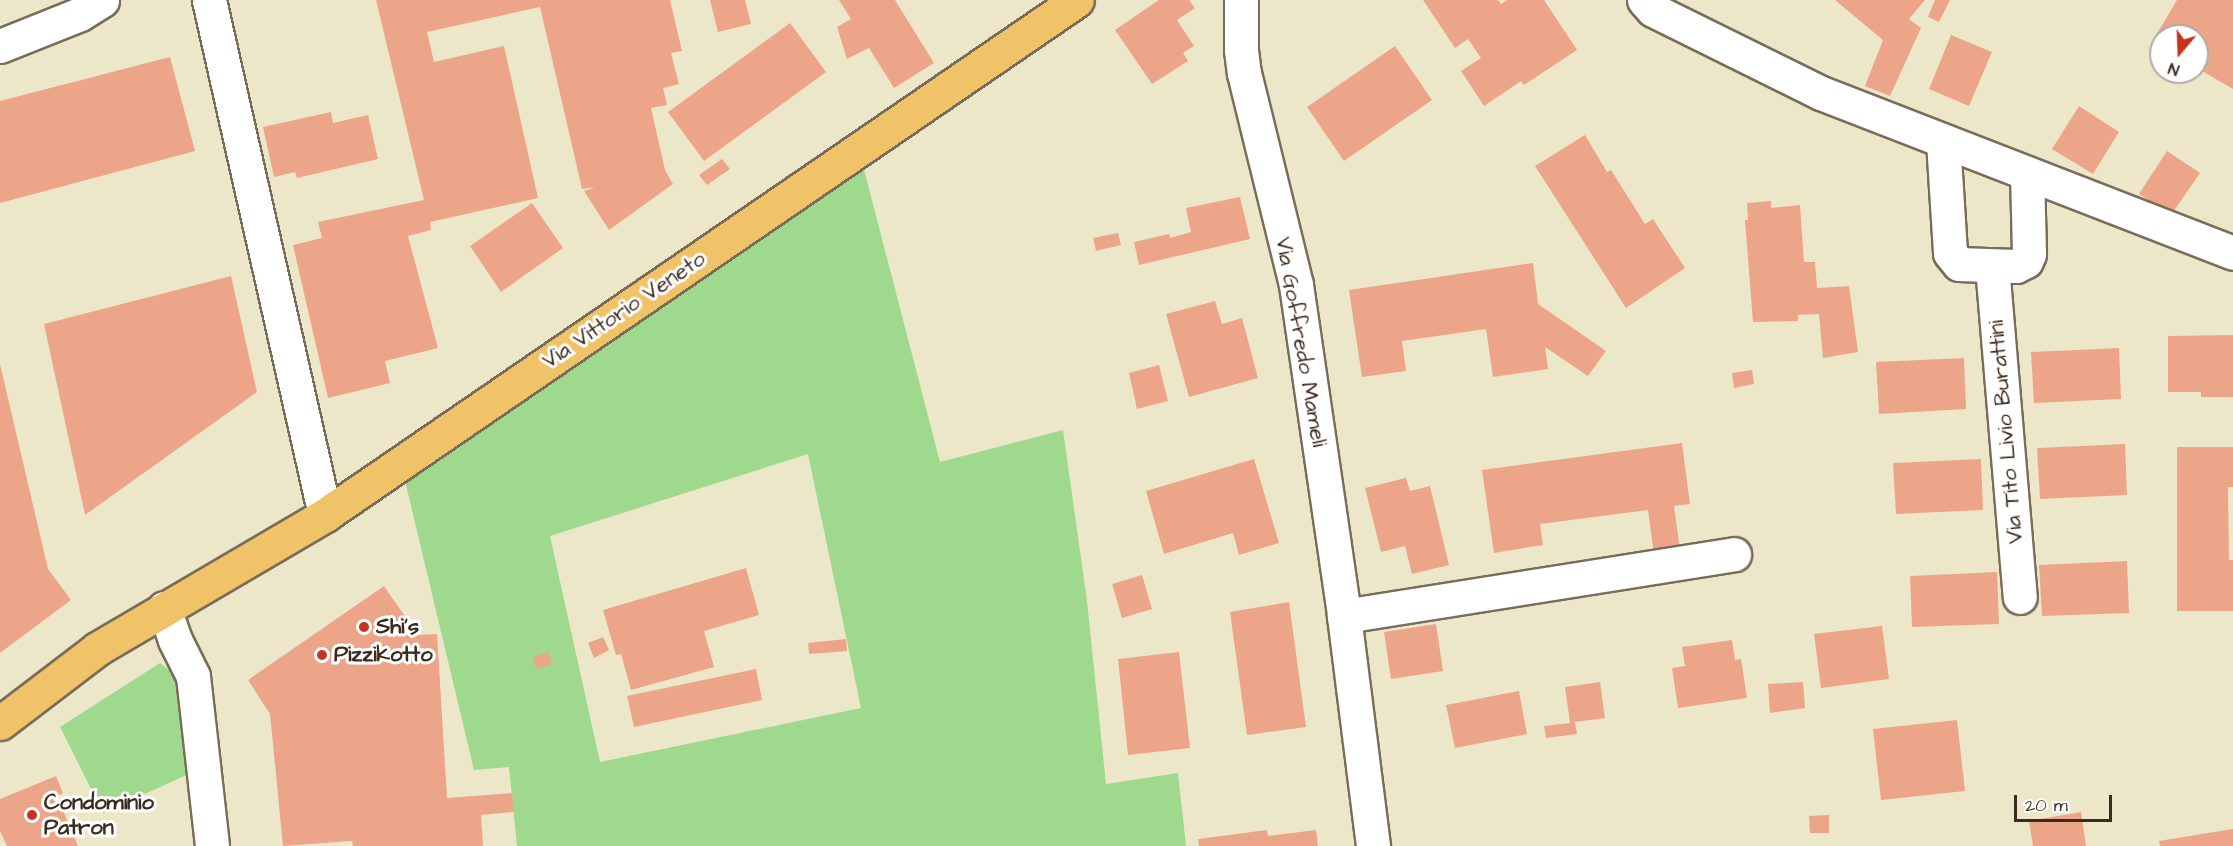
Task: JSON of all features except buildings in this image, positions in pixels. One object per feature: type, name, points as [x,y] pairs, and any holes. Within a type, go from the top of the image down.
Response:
[{"type":"main road","name":"Via Vittorio Veneto","points":[[0,723],[97,649],[325,515],[1077,0]]},
{"type":"street","points":[[0,46],[80,14],[102,0]]},
{"type":"street","points":[[209,0],[325,515]]},
{"type":"street","name":"Via Goffredo Mameli","points":[[1241,0],[1241,50],[1244,72],[1296,285],[1344,616],[1373,846]]},
{"type":"street","points":[[1644,0],[1653,10],[1821,93],[2233,253]]},
{"type":"street","points":[[1943,141],[1952,257],[1963,266],[2020,265],[2028,258],[2027,173]]},
{"type":"street","name":"Via Tito Livio Burattini","points":[[1992,266],[2020,597]]},
{"type":"street","points":[[1344,616],[1734,554]]},
{"type":"street","points":[[164,608],[175,640],[193,676],[212,846]]},
{"type":"green space","points":[[855,135],[940,462],[1063,430],[1087,601],[1106,784],[1178,773],[1186,846],[517,846],[509,767],[474,770],[397,447]],"holes":[[[808,454],[861,708],[600,762],[550,536]]]},
{"type":"green space","points":[[160,663],[183,681],[193,772],[103,813],[60,727]]},
{"type":"place","name":"Shi's","points":[[364,627]]},
{"type":"place","name":"Pizzikotto","points":[[322,655]]},
{"type":"place","name":"Condominio Patron","points":[[32,815]]}]
